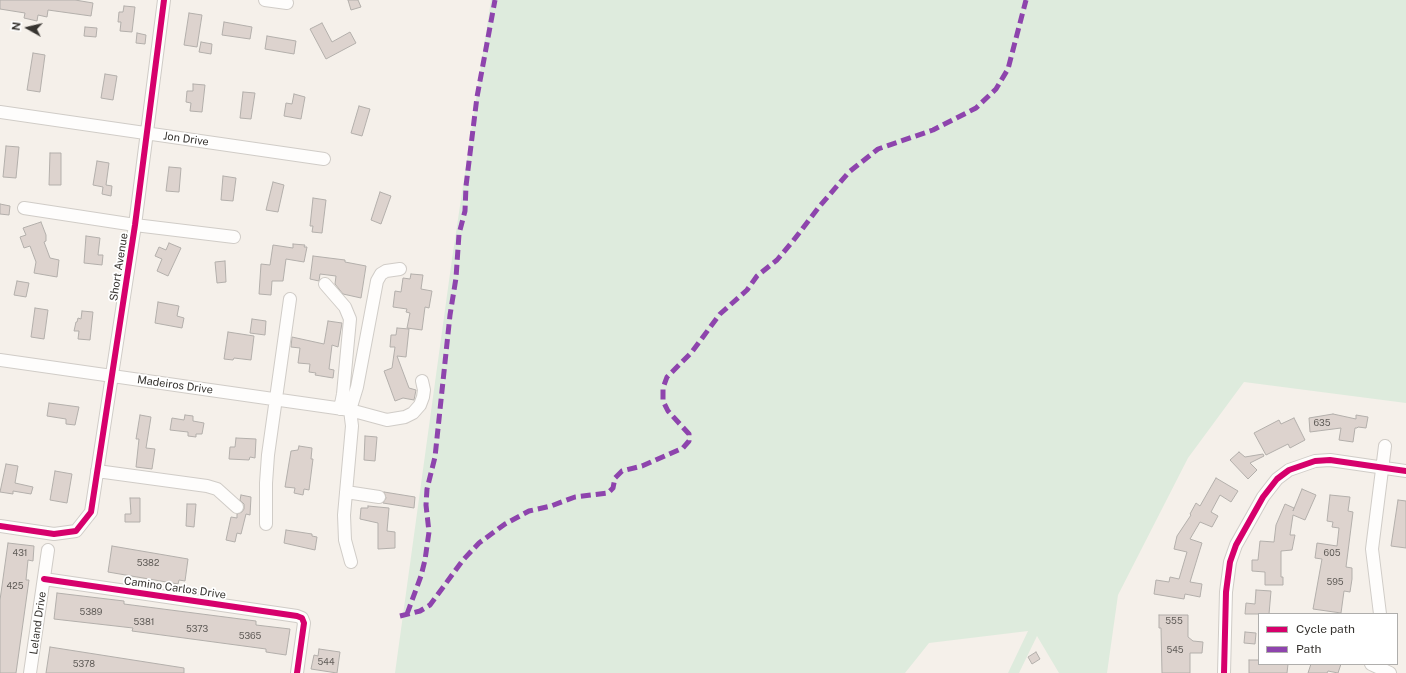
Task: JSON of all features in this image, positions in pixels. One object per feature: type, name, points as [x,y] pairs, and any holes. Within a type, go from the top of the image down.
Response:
[{"type":"street","name":"Short Avenue","points":[[0,526],[54,534],[76,531],[91,512],[135,225],[164,0]]},
{"type":"street","points":[[265,0],[287,3]]},
{"type":"street","name":"Jon Drive","points":[[0,112],[324,159]]},
{"type":"street","name":"Short Avenue","points":[[24,208],[135,225]]},
{"type":"street","points":[[135,225],[234,237]]},
{"type":"street","points":[[345,410],[357,387],[377,281],[381,274],[386,271],[400,269]]},
{"type":"street","points":[[325,284],[345,307],[350,319],[343,394],[345,410],[352,426],[344,527],[351,562]]},
{"type":"street","points":[[266,524],[266,483],[290,300]]},
{"type":"street","name":"Madeiros Drive","points":[[0,360],[345,410],[387,420],[405,417],[413,413],[420,404],[424,390],[422,381]]},
{"type":"street","points":[[1380,613],[1372,549],[1385,446]]},
{"type":"street","points":[[1224,673],[1226,592],[1230,562],[1236,545],[1268,490],[1277,479],[1289,470],[1315,461],[1330,460],[1406,471]]},
{"type":"street","points":[[98,471],[216,488],[237,507]]},
{"type":"street","points":[[346,492],[379,497]]},
{"type":"street","name":"Leland Drive","points":[[30,673],[48,550]]},
{"type":"street","name":"Camino Carlos Drive","points":[[44,579],[297,616],[302,618],[304,626],[297,673]]},
{"type":"street","points":[[1373,665],[1390,673]]},
{"type":"green space","points":[[491,0],[1406,0],[1406,403],[1244,382],[1188,458],[1118,595],[1107,673],[1059,673],[1037,636],[1019,673],[1008,673],[1028,631],[929,643],[905,673],[395,673],[452,259]]},
{"type":"building","points":[[0,0],[75,0],[93,3],[91,16],[48,10],[47,17],[38,15],[37,21],[24,18],[25,13],[0,9]]},
{"type":"building","points":[[348,0],[358,0],[361,7],[351,10]]},
{"type":"building","points":[[124,6],[135,7],[132,32],[120,31],[121,22],[118,22],[119,12],[123,12]]},
{"type":"building","points":[[189,13],[202,15],[197,47],[184,45]]},
{"type":"building","points":[[224,22],[252,27],[250,39],[222,35]]},
{"type":"building","points":[[322,23],[332,42],[350,32],[356,43],[326,59],[310,29]]},
{"type":"building","points":[[85,27],[97,28],[96,37],[84,36]]},
{"type":"building","points":[[137,33],[146,35],[145,44],[136,43]]},
{"type":"building","points":[[267,36],[296,41],[294,54],[265,49]]},
{"type":"building","points":[[201,42],[212,44],[211,54],[199,52]]},
{"type":"building","points":[[33,53],[45,55],[40,92],[27,90]]},
{"type":"building","points":[[105,74],[117,76],[113,100],[101,98]]},
{"type":"building","points":[[193,84],[205,85],[202,112],[190,111],[191,103],[186,102],[187,91],[193,91]]},
{"type":"building","points":[[243,92],[255,93],[251,119],[240,118]]},
{"type":"building","points":[[294,94],[305,97],[301,119],[284,116],[286,103],[292,104]]},
{"type":"building","points":[[359,106],[370,109],[362,136],[351,133]]},
{"type":"building","points":[[6,146],[19,147],[16,178],[3,177]]},
{"type":"building","points":[[50,153],[61,153],[61,185],[49,185]]},
{"type":"building","points":[[97,161],[109,163],[106,185],[112,186],[111,196],[102,194],[103,187],[93,185]]},
{"type":"building","points":[[169,167],[181,168],[179,192],[166,191]]},
{"type":"building","points":[[223,176],[236,178],[233,201],[221,200]]},
{"type":"building","points":[[273,182],[284,185],[278,212],[266,210]]},
{"type":"building","points":[[380,192],[391,196],[381,224],[371,220]]},
{"type":"building","points":[[313,198],[326,200],[322,233],[312,232],[313,226],[310,226]]},
{"type":"building","points":[[0,204],[10,206],[9,215],[0,214]]},
{"type":"building","points":[[41,222],[46,235],[46,241],[44,242],[50,258],[59,260],[57,277],[34,273],[36,262],[30,246],[24,248],[20,237],[26,235],[23,228]]},
{"type":"building","points":[[86,236],[100,238],[98,255],[103,255],[102,265],[84,263]]},
{"type":"building","points":[[169,243],[181,248],[168,276],[157,271],[162,259],[155,256],[159,247],[166,250]]},
{"type":"building","points":[[293,244],[305,245],[304,247],[307,247],[304,262],[286,259],[283,281],[272,281],[271,295],[259,294],[261,264],[270,265],[273,245],[293,248]]},
{"type":"building","points":[[313,256],[345,260],[345,262],[366,266],[361,298],[343,294],[335,284],[336,276],[320,274],[319,281],[310,279]]},
{"type":"building","points":[[225,261],[226,282],[217,283],[215,262]]},
{"type":"building","points":[[411,274],[423,275],[421,289],[432,291],[429,308],[425,307],[422,330],[407,328],[410,313],[406,312],[407,309],[393,307],[395,291],[401,292],[403,278],[410,279]]},
{"type":"building","points":[[17,281],[29,283],[26,297],[14,295]]},
{"type":"building","points":[[158,302],[179,306],[177,316],[184,318],[182,328],[155,323]]},
{"type":"building","points":[[35,308],[48,310],[44,339],[31,337]]},
{"type":"building","points":[[82,311],[93,312],[90,340],[78,339],[79,331],[74,331],[78,318],[81,319]]},
{"type":"building","points":[[252,319],[266,321],[265,335],[250,333]]},
{"type":"building","points":[[328,321],[342,323],[338,347],[332,345],[329,369],[334,370],[333,378],[315,375],[316,373],[309,372],[310,364],[298,363],[300,348],[291,347],[292,337],[324,344]]},
{"type":"building","points":[[397,328],[409,329],[406,357],[397,356],[409,388],[416,390],[414,400],[403,398],[395,401],[384,371],[392,368],[395,347],[390,347],[391,335],[396,335]]},
{"type":"building","points":[[228,332],[254,336],[251,360],[234,358],[233,360],[224,359]]},
{"type":"building","points":[[49,403],[79,407],[75,425],[66,424],[66,419],[47,416]]},
{"type":"building","points":[[1333,414],[1356,419],[1356,415],[1368,417],[1366,428],[1355,428],[1353,442],[1339,440],[1341,428],[1310,432],[1309,418]]},
{"type":"building","points":[[140,415],[151,417],[146,448],[155,449],[152,469],[136,467],[139,439],[136,439]]},
{"type":"building","points":[[185,415],[193,416],[193,421],[204,423],[202,434],[196,434],[196,437],[188,436],[188,432],[170,430],[172,418],[184,420]]},
{"type":"building","points":[[1294,418],[1305,440],[1290,448],[1288,444],[1266,455],[1254,433],[1279,420],[1281,424]]},
{"type":"building","points":[[365,436],[377,437],[375,461],[364,460]]},
{"type":"building","points":[[236,438],[256,439],[255,458],[250,457],[249,460],[229,459],[230,447],[235,447]]},
{"type":"building","points":[[299,446],[312,448],[311,459],[313,459],[309,490],[304,489],[303,495],[294,493],[295,488],[285,487],[291,451],[298,450]]},
{"type":"building","points":[[1239,452],[1245,457],[1263,454],[1264,456],[1250,463],[1257,470],[1248,479],[1230,460]]},
{"type":"building","points":[[6,464],[18,466],[15,483],[33,487],[31,494],[13,491],[13,494],[0,492]]},
{"type":"building","points":[[55,471],[72,474],[67,503],[50,500]]},
{"type":"building","points":[[1216,478],[1238,491],[1231,502],[1220,495],[1211,512],[1218,516],[1212,527],[1200,522],[1190,539],[1202,543],[1190,582],[1202,584],[1200,597],[1185,594],[1184,599],[1154,594],[1156,580],[1169,582],[1170,577],[1179,579],[1187,552],[1174,549],[1177,536],[1191,515],[1190,514],[1196,503],[1200,506]]},
{"type":"building","points":[[1302,489],[1316,495],[1305,520],[1293,515],[1290,535],[1295,535],[1292,550],[1281,551],[1281,577],[1283,577],[1283,585],[1265,585],[1265,572],[1252,571],[1252,560],[1258,560],[1260,541],[1274,542],[1276,525],[1285,504],[1294,508],[1293,511]]},
{"type":"building","points":[[384,492],[415,497],[414,508],[383,503],[386,498]]},
{"type":"building","points":[[241,495],[251,497],[250,515],[246,514],[241,534],[237,533],[235,542],[226,540],[231,517],[237,518],[237,514],[242,512],[244,509],[244,504],[240,500]]},
{"type":"building","points":[[1330,495],[1350,497],[1348,511],[1353,512],[1346,567],[1352,568],[1352,579],[1350,592],[1344,591],[1341,613],[1313,609],[1322,559],[1315,558],[1317,543],[1337,546],[1339,528],[1332,527],[1333,522],[1327,521]]},
{"type":"building","points":[[130,498],[140,498],[140,522],[125,522],[125,514],[131,514]]},
{"type":"building","points":[[1398,500],[1406,501],[1406,548],[1391,546]]},
{"type":"building","points":[[187,504],[196,504],[194,527],[186,526]]},
{"type":"building","points":[[368,506],[389,508],[387,531],[395,532],[395,548],[378,549],[378,523],[360,519],[361,508],[368,508]]},
{"type":"building","points":[[286,530],[312,534],[312,536],[317,537],[315,550],[284,543]]},
{"type":"building","points":[[8,543],[34,546],[33,561],[28,560],[26,580],[29,580],[16,673],[0,673],[0,600]]},
{"type":"building","points":[[112,546],[188,559],[185,581],[179,580],[178,584],[108,572]]},
{"type":"building","points":[[1256,590],[1271,591],[1269,613],[1245,614],[1246,603],[1255,604]]},
{"type":"building","points":[[57,593],[124,601],[124,604],[256,621],[256,625],[290,629],[286,655],[266,652],[266,649],[132,631],[133,628],[54,619]]},
{"type":"building","points":[[1159,615],[1188,615],[1188,637],[1193,641],[1203,642],[1202,653],[1190,653],[1190,673],[1162,673],[1161,628],[1159,628]]},
{"type":"building","points":[[1245,632],[1256,633],[1255,644],[1244,643]]},
{"type":"building","points":[[50,647],[184,668],[184,673],[46,673]]},
{"type":"building","points":[[319,649],[340,652],[337,673],[311,669],[314,655],[318,656]]},
{"type":"building","points":[[1036,652],[1040,659],[1032,664],[1028,657]]},
{"type":"building","points":[[1249,660],[1258,660],[1258,665],[1288,665],[1287,673],[1249,673]]},
{"type":"building","points":[[1311,665],[1341,665],[1338,673],[1328,671],[1327,673],[1308,673]]},
{"type":"marked path","points":[[407,614],[421,576],[425,560],[429,532],[426,505],[427,489],[435,457],[450,315],[456,278],[459,234],[465,211],[466,186],[477,97],[495,0]]},
{"type":"marked path","points":[[400,616],[420,611],[430,605],[463,560],[479,543],[505,524],[529,511],[551,506],[575,497],[608,493],[613,488],[615,478],[622,471],[642,466],[683,448],[689,441],[689,434],[668,411],[663,401],[663,388],[667,377],[691,353],[720,314],[747,290],[757,276],[777,260],[849,172],[878,149],[933,130],[976,108],[996,89],[1008,69],[1026,0]]},
{"type":"cycle path","points":[[0,526],[54,534],[76,531],[91,512],[135,225],[164,0]]},
{"type":"cycle path","points":[[1224,673],[1226,592],[1230,562],[1236,545],[1263,497],[1277,479],[1289,470],[1315,461],[1330,460],[1406,471]]},
{"type":"cycle path","points":[[44,579],[297,616],[302,618],[304,623],[297,673]]}]
